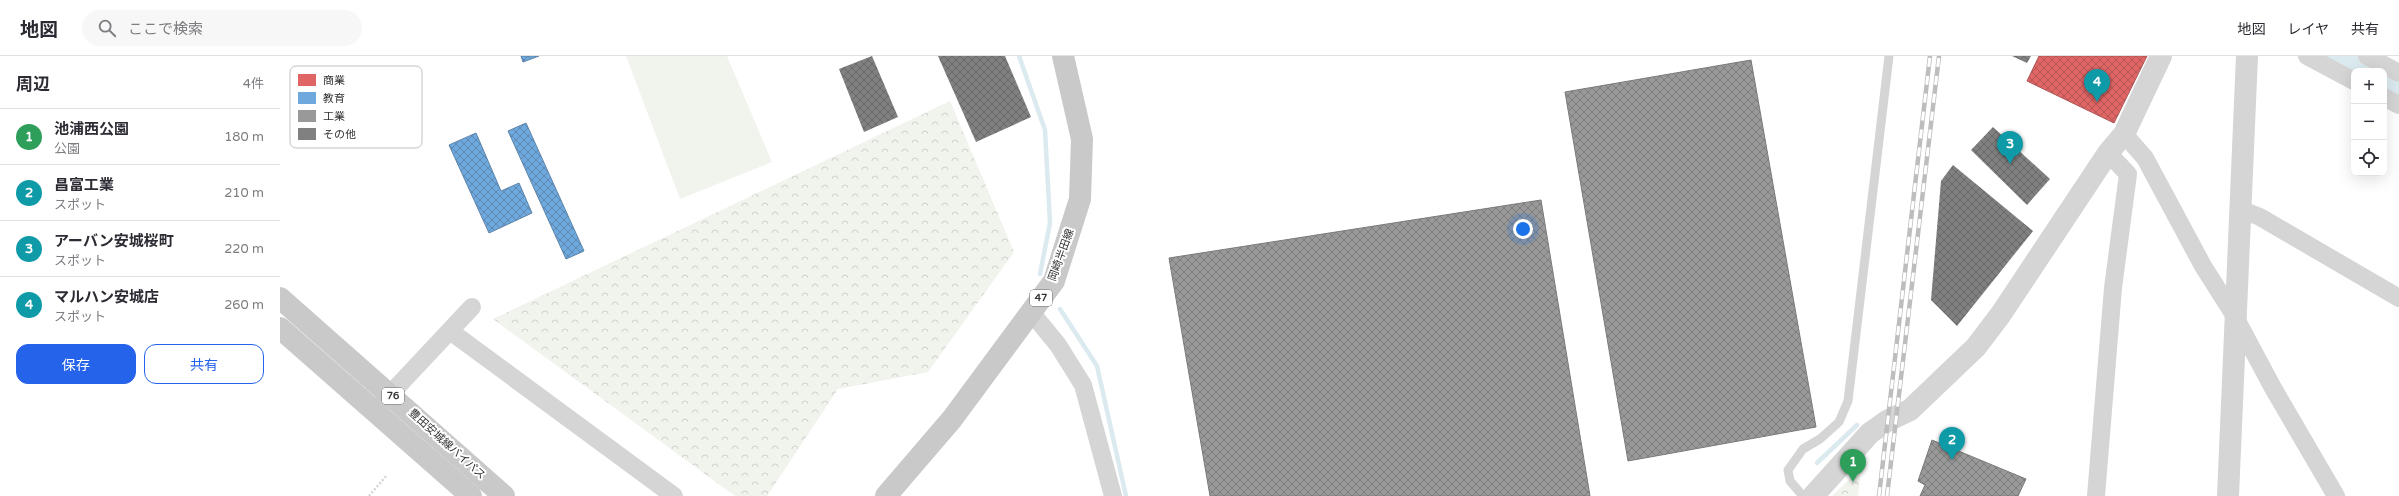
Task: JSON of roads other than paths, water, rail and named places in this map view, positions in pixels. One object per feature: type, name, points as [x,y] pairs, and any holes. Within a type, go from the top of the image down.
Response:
[{"type":"main road","name":"岡崎半田線","points":[[886,496],[952,419],[1054,281],[1080,199],[1082,139],[1063,56]]},
{"type":"main road","name":"豊田安城線バイパス","points":[[280,298],[504,496]]},
{"type":"main road","name":"豊田安城線バイパス","points":[[280,328],[471,496]]},
{"type":"street","points":[[1813,496],[1870,433],[1888,421],[1910,410],[1976,347],[2001,314],[2108,153],[2124,134],[2161,56]]},
{"type":"street","points":[[2228,496],[2234,315],[2247,56]]},
{"type":"street","points":[[2307,56],[2351,79]]},
{"type":"street","points":[[2367,56],[2385,60],[2399,73]]},
{"type":"street","points":[[2387,99],[2399,105]]},
{"type":"street","points":[[2124,134],[2145,158],[2203,266],[2234,315],[2273,388],[2336,496]]},
{"type":"street","points":[[2096,496],[2113,288],[2128,174],[2108,153]]},
{"type":"street","points":[[2240,209],[2260,217],[2399,298]]},
{"type":"street","points":[[374,411],[472,307]]},
{"type":"street","points":[[1031,312],[1058,345],[1083,384],[1113,496]]},
{"type":"street","points":[[450,331],[674,496]]},
{"type":"lane","points":[[1803,496],[1790,481],[1788,470],[1803,449],[1820,439],[1839,422],[1848,401],[1889,56]]},
{"type":"waterway","points":[[1019,56],[1045,130],[1050,223],[1040,274]]},
{"type":"waterway","points":[[2337,56],[2359,68]]},
{"type":"waterway","points":[[2387,84],[2399,90]]},
{"type":"waterway","points":[[1060,309],[1097,366],[1126,496]]},
{"type":"waterway","points":[[1817,463],[1857,425]]},
{"type":"railway","points":[[1879,496],[1930,56]]},
{"type":"railway","points":[[1887,496],[1939,56]]},
{"type":"place","name":"マルハン安城店","points":[[2097,102]]},
{"type":"place","name":"アーバン安城桜町","points":[[2010,164]]},
{"type":"place","name":"昌富工業","points":[[1952,460]]},
{"type":"place","name":"池浦西公園","points":[[1853,482]]}]
